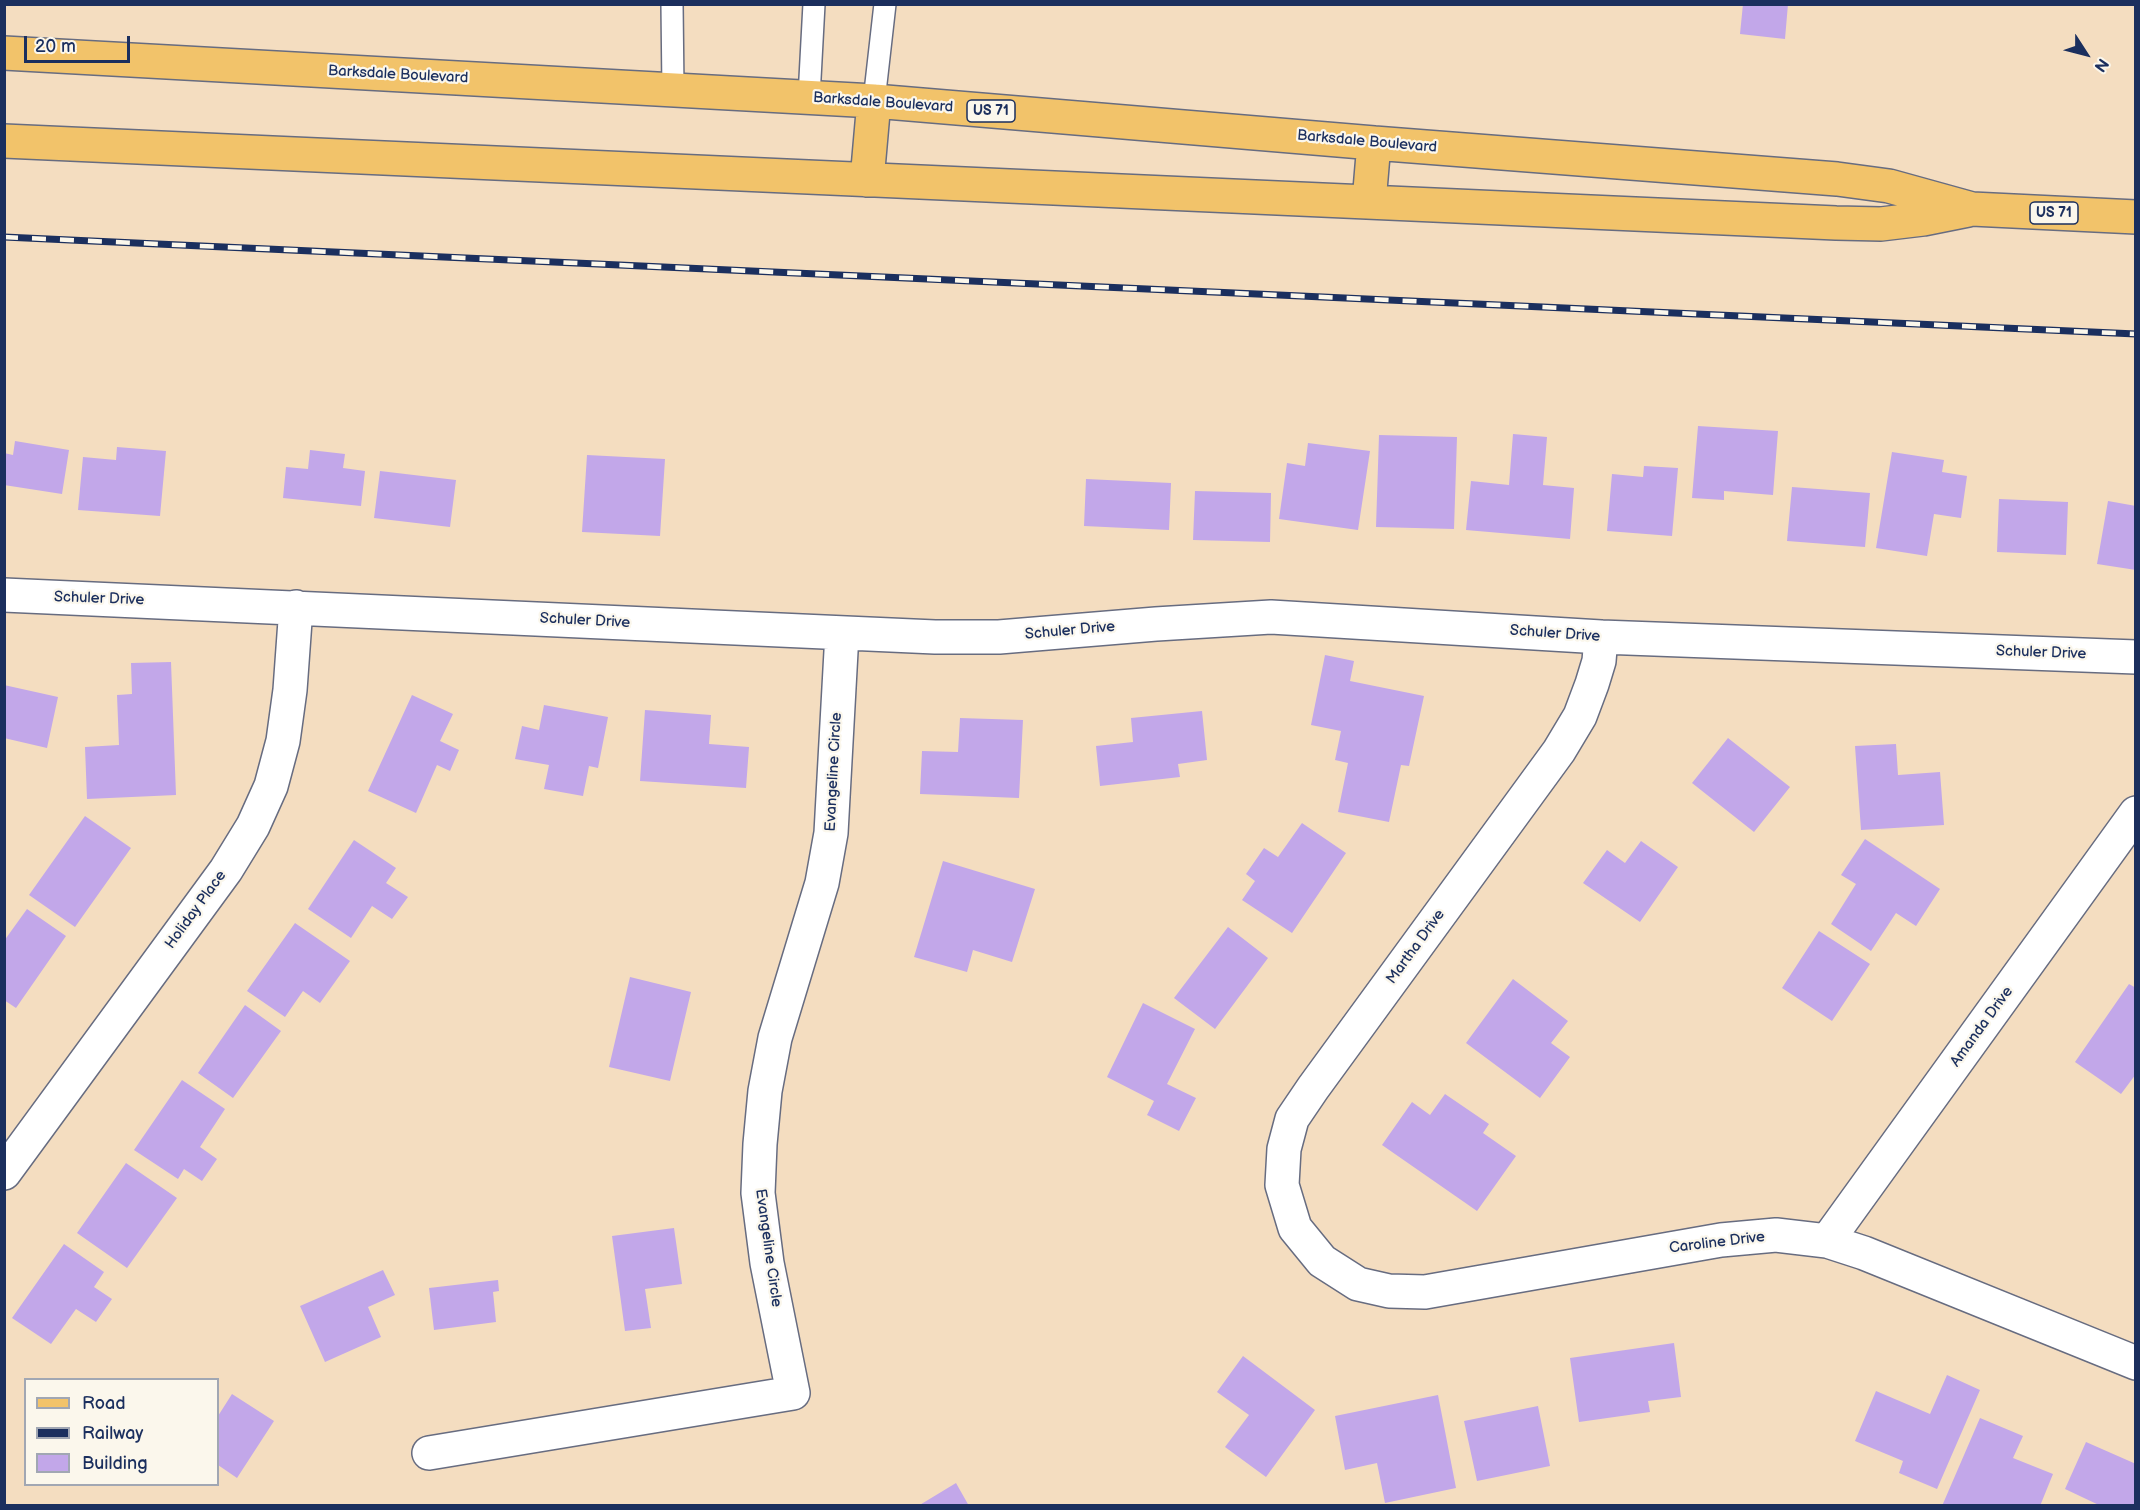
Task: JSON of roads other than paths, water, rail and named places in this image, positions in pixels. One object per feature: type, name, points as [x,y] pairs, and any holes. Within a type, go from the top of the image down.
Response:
[{"type":"main road","name":"Barksdale Boulevard","points":[[4,53],[874,101],[1837,179],[1889,186],[1972,209],[2136,217]]},
{"type":"main road","points":[[867,180],[874,101]]},
{"type":"main road","name":"Barksdale Boulevard","points":[[4,141],[1881,224],[1923,219],[1972,209]]},
{"type":"main road","points":[[1369,202],[1374,143]]},
{"type":"street","name":"Schuler Drive","points":[[4,595],[842,633],[999,637],[1271,617],[1601,637],[2136,657]]},
{"type":"street","name":"Holiday Place","points":[[4,1173],[226,870],[253,826],[271,786],[283,741],[290,690],[296,607]]},
{"type":"street","name":"Evangeline Circle","points":[[429,1453],[793,1393],[767,1263],[758,1192],[760,1144],[765,1091],[775,1038],[822,883],[831,833],[842,633]]},
{"type":"street","name":"Martha Drive","points":[[1322,1261],[1295,1228],[1282,1185],[1284,1149],[1292,1119],[1559,751],[1580,716],[1592,684],[1599,661],[1601,637]]},
{"type":"street","name":"Amanda Drive","points":[[1827,1241],[2136,813]]},
{"type":"street","name":"Caroline Drive","points":[[1322,1261],[1358,1284],[1389,1291],[1425,1292],[1721,1240],[1776,1235],[1827,1241],[1864,1253],[2136,1363]]},
{"type":"lane","points":[[672,4],[673,90]]},
{"type":"lane","points":[[809,97],[814,4]]},
{"type":"lane","points":[[874,101],[885,4]]},
{"type":"railway","points":[[4,237],[2136,334]]}]
